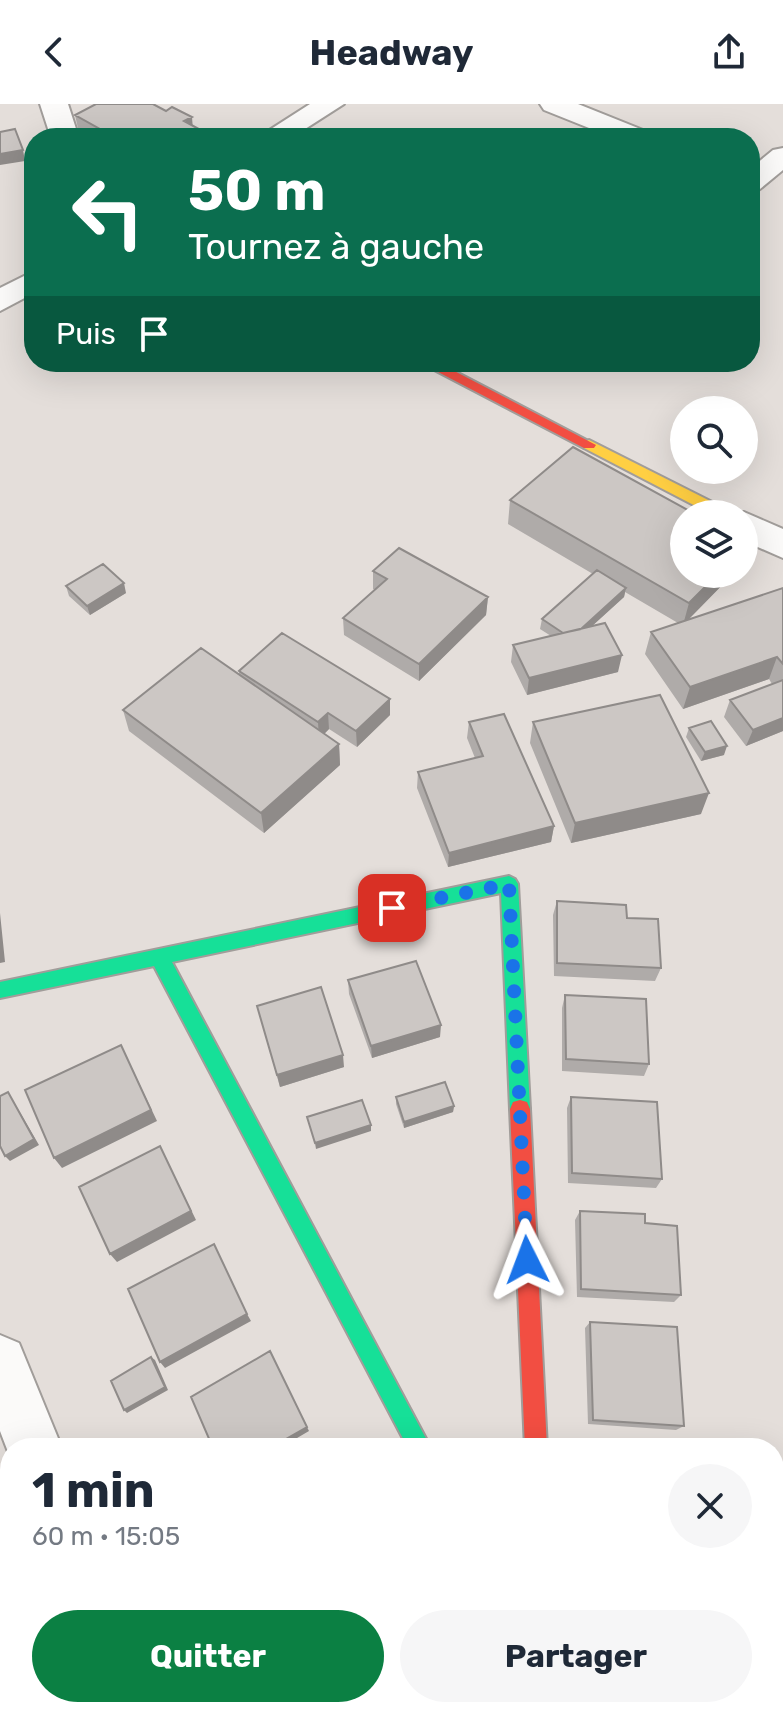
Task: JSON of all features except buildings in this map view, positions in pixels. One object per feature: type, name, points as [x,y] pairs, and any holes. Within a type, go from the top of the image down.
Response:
[{"type":"street","points":[[54,104],[62,128]]},
{"type":"street","points":[[288,128],[330,104]]},
{"type":"street","points":[[554,104],[613,128]]},
{"type":"street","points":[[760,176],[783,156]]},
{"type":"street","points":[[760,188],[783,198]]},
{"type":"street","points":[[0,301],[24,286]]},
{"type":"street","points":[[446,372],[696,500]]},
{"type":"street","points":[[758,532],[783,545]]},
{"type":"street","points":[[0,990],[509,884],[536,1438]]},
{"type":"street","points":[[159,957],[415,1438]]},
{"type":"street","points":[[0,1362],[30,1438]]},
{"type":"traffic: fast","points":[[0,990],[509,884],[520,1109]]},
{"type":"traffic: fast","points":[[159,957],[415,1438]]},
{"type":"traffic: slow","points":[[589,445],[696,500]]},
{"type":"traffic: jam","points":[[446,372],[589,445]]},
{"type":"traffic: jam","points":[[520,1109],[536,1438]]},
{"type":"route","points":[[392,908],[509,884],[527,1260]]}]
